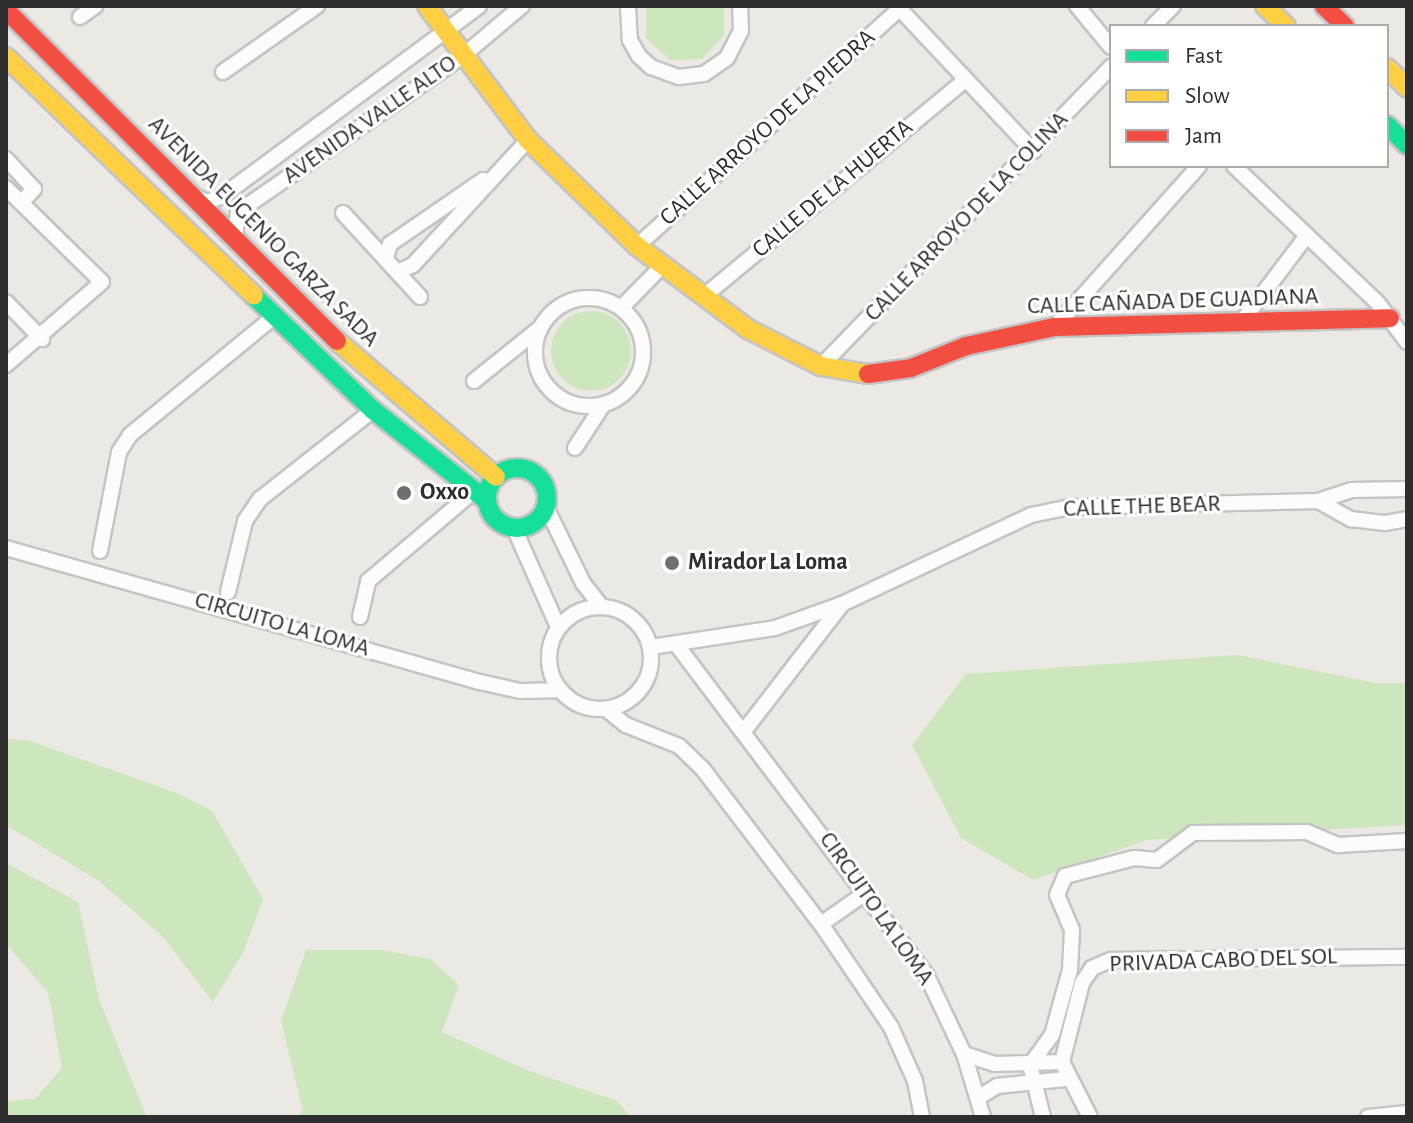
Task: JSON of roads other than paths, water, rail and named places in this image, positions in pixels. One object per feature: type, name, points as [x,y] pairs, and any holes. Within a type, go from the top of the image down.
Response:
[{"type":"street","points":[[80,17],[95,6]]},
{"type":"street","points":[[223,72],[317,6]]},
{"type":"street","name":"CALLE CAÑADA DE GUADIANA","points":[[427,6],[528,140],[637,246],[703,297],[785,352],[821,366],[863,375],[911,368],[966,346],[1055,327],[1390,318]]},
{"type":"street","name":"AVENIDA VALLE ALTO","points":[[189,194],[207,202],[221,197],[479,6]]},
{"type":"street","name":"AVENIDA VALLE ALTO","points":[[235,239],[238,212],[465,54],[522,6]]},
{"type":"street","points":[[628,6],[630,40],[639,56],[651,67],[679,77],[704,74],[727,58],[741,31],[740,6]]},
{"type":"street","points":[[1077,6],[1109,45]]},
{"type":"street","points":[[1155,24],[1173,6]]},
{"type":"street","points":[[1265,6],[1284,24]]},
{"type":"street","points":[[1324,6],[1343,24]]},
{"type":"street","points":[[898,7],[964,81],[1033,151]]},
{"type":"street","name":"CALLE ARROYO DE LA PIEDRA","points":[[637,246],[898,7]]},
{"type":"street","name":"AVENIDA EUGENIO GARZA SADA","points":[[6,10],[363,366],[496,477]]},
{"type":"street","name":"AVENIDA EUGENIO GARZA SADA","points":[[6,57],[373,410],[480,496]]},
{"type":"street","name":"CALLE ARROYO DE LA COLINA","points":[[821,366],[1033,151],[1109,69]]},
{"type":"street","points":[[1389,70],[1407,87]]},
{"type":"street","name":"CALLE DE LA HUERTA","points":[[703,297],[964,81]]},
{"type":"street","points":[[1407,115],[1389,127],[1407,145]]},
{"type":"street","points":[[400,271],[413,265],[528,140]]},
{"type":"street","points":[[6,159],[34,189],[21,203]]},
{"type":"street","points":[[386,257],[390,244],[503,166]]},
{"type":"street","points":[[1055,327],[1197,168]]},
{"type":"street","points":[[1236,168],[1390,318],[1407,342]]},
{"type":"street","points":[[6,188],[102,282],[42,339],[6,365]]},
{"type":"street","points":[[343,213],[400,271],[420,297]]},
{"type":"street","points":[[1240,324],[1305,238]]},
{"type":"street","points":[[621,308],[662,266]]},
{"type":"street","points":[[474,381],[567,302],[585,298],[621,308],[641,336],[641,370],[632,385],[603,405],[575,448]]},
{"type":"street","points":[[6,302],[42,339]]},
{"type":"street","points":[[100,551],[119,452],[130,435],[275,316]]},
{"type":"street","points":[[540,328],[534,346],[542,380],[569,403],[603,405]]},
{"type":"street","points":[[347,383],[363,366]]},
{"type":"street","points":[[228,592],[245,521],[260,499],[373,410]]},
{"type":"street","points":[[360,617],[368,581],[480,496],[496,477],[520,468],[533,472],[543,482],[546,507],[583,583],[601,606],[633,618],[651,647],[651,668],[642,688],[626,702],[606,709],[584,707],[559,690],[548,658],[558,627],[577,611],[601,606]]},
{"type":"street","name":"CALLE THE BEAR","points":[[651,647],[775,628],[842,604],[1031,515],[1071,507],[1318,501],[1351,490],[1407,489]]},
{"type":"street","points":[[480,496],[501,524],[514,528],[534,524],[546,507]]},
{"type":"street","name":"CALLE THE BEAR","points":[[1318,501],[1351,519],[1385,523],[1407,519]]},
{"type":"street","points":[[514,528],[558,627]]},
{"type":"street","name":"CIRCUITO LA LOMA","points":[[6,548],[480,682],[520,691],[559,690]]},
{"type":"street","name":"CALLE THE BEAR","points":[[744,731],[842,604]]},
{"type":"street","name":"CIRCUITO LA LOMA","points":[[676,644],[867,892],[926,974],[964,1054],[983,1117]]},
{"type":"street","points":[[606,709],[626,725],[690,755],[821,924],[891,1027],[915,1081],[922,1117]]},
{"type":"street","points":[[1043,1117],[1031,1083],[1030,1065],[1052,1035],[1070,970],[1072,930],[1057,895],[1065,876],[1134,858],[1157,860],[1193,833],[1307,832],[1338,845],[1407,841]]},
{"type":"street","points":[[821,924],[867,892]]},
{"type":"street","name":"PRIVADA CABO DEL SOL","points":[[1090,1117],[1066,1079],[1062,1062],[1082,983],[1092,968],[1111,960],[1407,957]]},
{"type":"street","points":[[964,1054],[994,1064],[1062,1062]]},
{"type":"street","points":[[979,1097],[997,1086],[1066,1079]]},
{"type":"street","points":[[1368,1117],[1407,1113]]},
{"type":"place","name":"Oxxo","points":[[404,493]]},
{"type":"place","name":"Mirador La Loma","points":[[672,563]]}]
